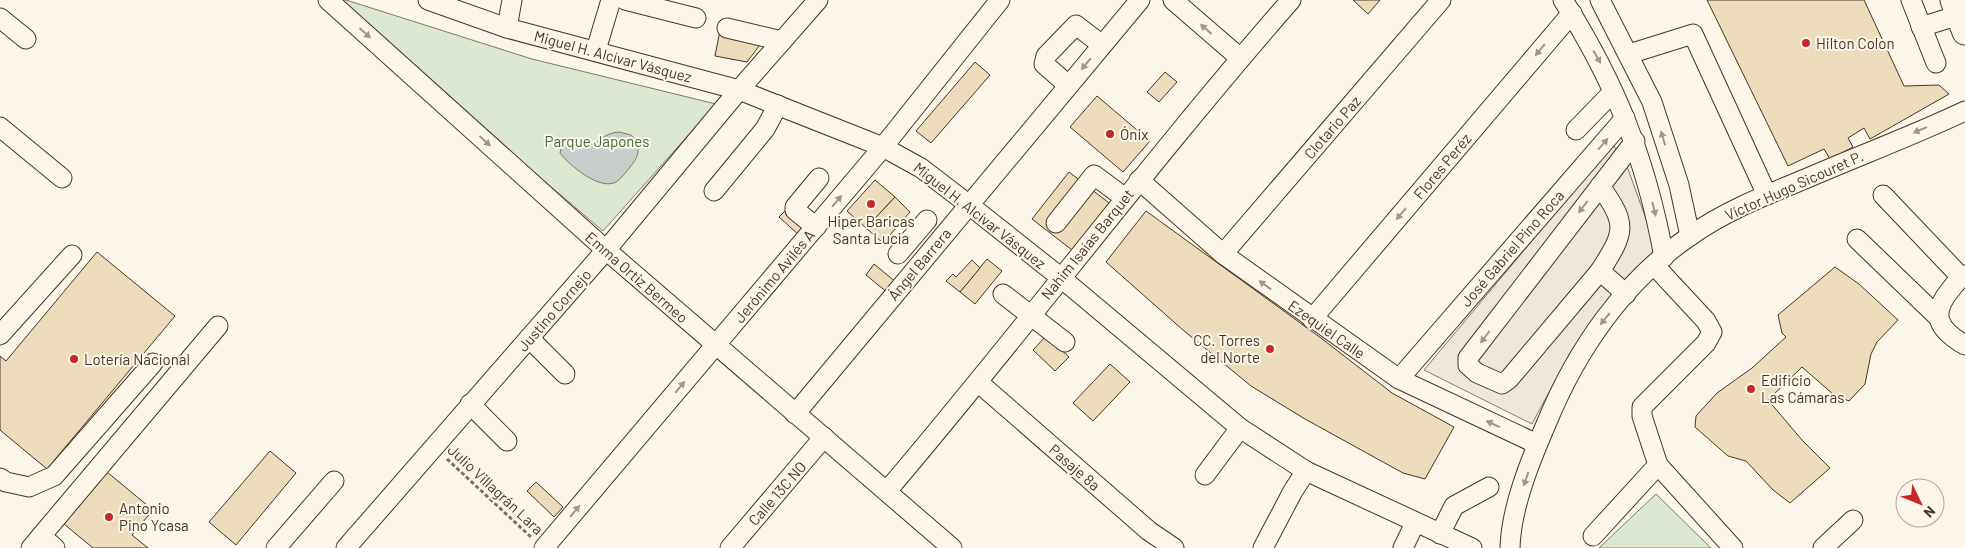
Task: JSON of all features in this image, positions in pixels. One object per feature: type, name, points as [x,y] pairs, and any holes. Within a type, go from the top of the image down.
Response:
[{"type":"street","name":"Emma Ortiz Bermeo","points":[[328,0],[606,250],[887,491],[948,547]]},
{"type":"street","name":"Miguel H. Alcívar Vásquez","points":[[428,0],[508,28],[596,50],[739,90],[883,147],[922,168],[968,204],[1060,277],[1240,428],[1306,470],[1415,523],[1442,540],[1472,548]]},
{"type":"street","points":[[508,28],[512,0]]},
{"type":"street","points":[[596,50],[612,0]]},
{"type":"street","points":[[625,0],[696,18]]},
{"type":"street","name":"Justino Cornejo","points":[[346,548],[606,250],[739,90],[818,0]]},
{"type":"street","name":"Jerónimo Avilés A","points":[[540,545],[716,346],[883,147],[1000,0]]},
{"type":"street","name":"Ángel Barrera","points":[[795,414],[937,241],[1140,0]]},
{"type":"street","points":[[1173,0],[1240,58]]},
{"type":"street","name":"Nahim Isaías Barquet","points":[[887,491],[979,383],[1060,277],[1124,198],[1290,0]]},
{"type":"street","name":"Clotario Paz","points":[[1223,254],[1442,0]]},
{"type":"street","points":[[1600,0],[1652,102],[1679,185],[1690,236]]},
{"type":"street","points":[[1911,0],[1936,63]]},
{"type":"street","points":[[1568,7],[1602,65],[1635,141],[1648,182],[1659,261],[1706,321],[1712,332],[1706,343],[1642,407],[1642,416],[1658,465],[1733,548]]},
{"type":"street","name":"Flores Peréz","points":[[1312,319],[1568,7]]},
{"type":"street","points":[[1921,27],[1961,9]]},
{"type":"street","points":[[0,18],[26,39]]},
{"type":"street","points":[[1068,85],[1044,64],[1046,56],[1076,26],[1102,45]]},
{"type":"street","points":[[727,28],[782,41]]},
{"type":"street","points":[[1629,54],[1693,34],[1766,195]]},
{"type":"street","points":[[1576,130],[1613,92]]},
{"type":"street","points":[[714,191],[764,129],[778,105]]},
{"type":"street","name":"Víctor Hugo Sicouret P.","points":[[1510,548],[1511,526],[1537,444],[1568,376],[1583,348],[1626,294],[1659,261],[1690,236],[1740,207],[1965,111]]},
{"type":"street","name":"José Gabriel Pino Roca","points":[[1399,379],[1625,118]]},
{"type":"street","points":[[0,127],[62,178]]},
{"type":"street","points":[[1600,186],[1618,210],[1620,227],[1618,242],[1600,271],[1508,380],[1502,384],[1477,373],[1468,365],[1468,358],[1600,186],[1635,141]]},
{"type":"street","points":[[1056,223],[1094,175],[1124,198]]},
{"type":"street","points":[[816,227],[795,210],[795,207],[819,178]]},
{"type":"street","name":"Ezequiel Calle","points":[[1139,180],[1223,254],[1399,379],[1537,444]]},
{"type":"street","points":[[1883,195],[1963,276],[1941,300],[1938,317]]},
{"type":"street","points":[[898,254],[924,224],[937,241]]},
{"type":"street","points":[[1857,239],[1938,317],[1948,335],[1965,346]]},
{"type":"street","points":[[0,335],[72,255]]},
{"type":"street","points":[[1600,271],[1626,294]]},
{"type":"street","points":[[1003,294],[1065,342]]},
{"type":"street","points":[[42,544],[218,326]]},
{"type":"street","points":[[529,338],[565,374]]},
{"type":"street","points":[[0,478],[6,482],[30,487],[54,476],[152,363]]},
{"type":"street","name":"Pasaje 8a","points":[[979,383],[1149,531],[1174,548]]},
{"type":"street","points":[[470,404],[507,441]]},
{"type":"street","points":[[1205,475],[1240,428]]},
{"type":"street","name":"Calle 13C NO","points":[[730,548],[824,437]]},
{"type":"street","points":[[1593,536],[1658,465]]},
{"type":"street","points":[[1263,548],[1306,470]]},
{"type":"street","points":[[276,548],[334,481]]},
{"type":"street","points":[[1442,540],[1454,506],[1489,487]]},
{"type":"street","points":[[1823,548],[1853,520]]},
{"type":"street","points":[[1403,548],[1415,523]]},
{"type":"path","name":"Julio Villagrán Lara","points":[[433,447],[540,545]]},
{"type":"green space","name":"Parque Japones","points":[[331,0],[346,0],[532,59],[716,104],[603,231]]},
{"type":"green space","points":[[1656,494],[1711,548],[1599,548]]},
{"type":"shaded area","points":[[619,132],[631,135],[638,143],[638,150],[634,161],[624,175],[616,182],[609,184],[594,180],[577,170],[560,153],[564,147],[593,144],[609,134]]},
{"type":"shaded area","points":[[1613,144],[1628,169],[1655,244],[1651,257],[1632,274],[1570,353],[1532,424],[1424,370]]},
{"type":"building","points":[[1353,0],[1380,0],[1368,14]]},
{"type":"building","name":"Hilton Colon","points":[[1707,0],[1864,0],[1904,86],[1939,85],[1949,94],[1870,139],[1864,128],[1848,138],[1853,147],[1830,159],[1824,149],[1788,166]]},
{"type":"building","points":[[722,20],[772,29],[747,62],[715,56]]},
{"type":"building","points":[[975,62],[990,75],[931,143],[916,131]]},
{"type":"building","points":[[1165,72],[1177,82],[1159,102],[1147,92]]},
{"type":"building","name":"Ónix","points":[[1097,96],[1150,141],[1123,172],[1070,127]]},
{"type":"building","points":[[1069,172],[1109,203],[1072,250],[1032,219]]},
{"type":"building","name":"Hiper Baricas Santa Lucia","points":[[875,180],[895,197],[866,228],[847,211]]},
{"type":"building","points":[[895,197],[910,212],[883,243],[866,228]]},
{"type":"building","points":[[785,211],[805,230],[800,236],[779,217]]},
{"type":"building","name":"CC. Torres del Norte","points":[[1146,211],[1321,338],[1392,393],[1454,427],[1425,479],[1403,473],[1305,419],[1251,386],[1183,330],[1106,262]]},
{"type":"building","name":"Lotería Nacional","points":[[97,252],[175,316],[47,469],[0,430],[0,356],[6,361]]},
{"type":"building","points":[[987,259],[1002,271],[975,304],[960,292]]},
{"type":"building","points":[[972,260],[980,268],[960,292],[946,281],[953,274],[956,277]]},
{"type":"building","points":[[874,264],[897,283],[888,293],[866,275]]},
{"type":"building","name":"Edificio Las Cámaras","points":[[1835,267],[1859,284],[1898,320],[1877,342],[1871,354],[1865,384],[1849,401],[1834,395],[1802,367],[1768,400],[1802,440],[1830,468],[1790,503],[1773,490],[1746,461],[1728,456],[1695,427],[1696,416],[1717,393],[1752,368],[1786,337],[1782,333],[1778,315]]},
{"type":"building","points":[[1046,336],[1069,357],[1055,371],[1033,350]]},
{"type":"building","points":[[1110,364],[1130,382],[1093,421],[1073,403]]},
{"type":"building","points":[[270,451],[296,473],[236,545],[209,522]]},
{"type":"building","name":"Antonio Pino Ycasa","points":[[107,472],[153,510],[132,535],[148,548],[93,548],[64,524]]},
{"type":"building","points":[[536,482],[563,507],[554,517],[527,491]]},
{"type":"place","name":"Hilton Colon","points":[[1806,43]]},
{"type":"place","name":"Ónix","points":[[1110,134]]},
{"type":"place","name":"Hiper Baricas Santa Lucia","points":[[871,204]]},
{"type":"place","name":"CC. Torres del Norte","points":[[1270,349]]},
{"type":"place","name":"Lotería Nacional","points":[[74,359]]},
{"type":"place","name":"Edificio Las Cámaras","points":[[1751,389]]},
{"type":"place","name":"Antonio Pino Ycasa","points":[[109,517]]}]
